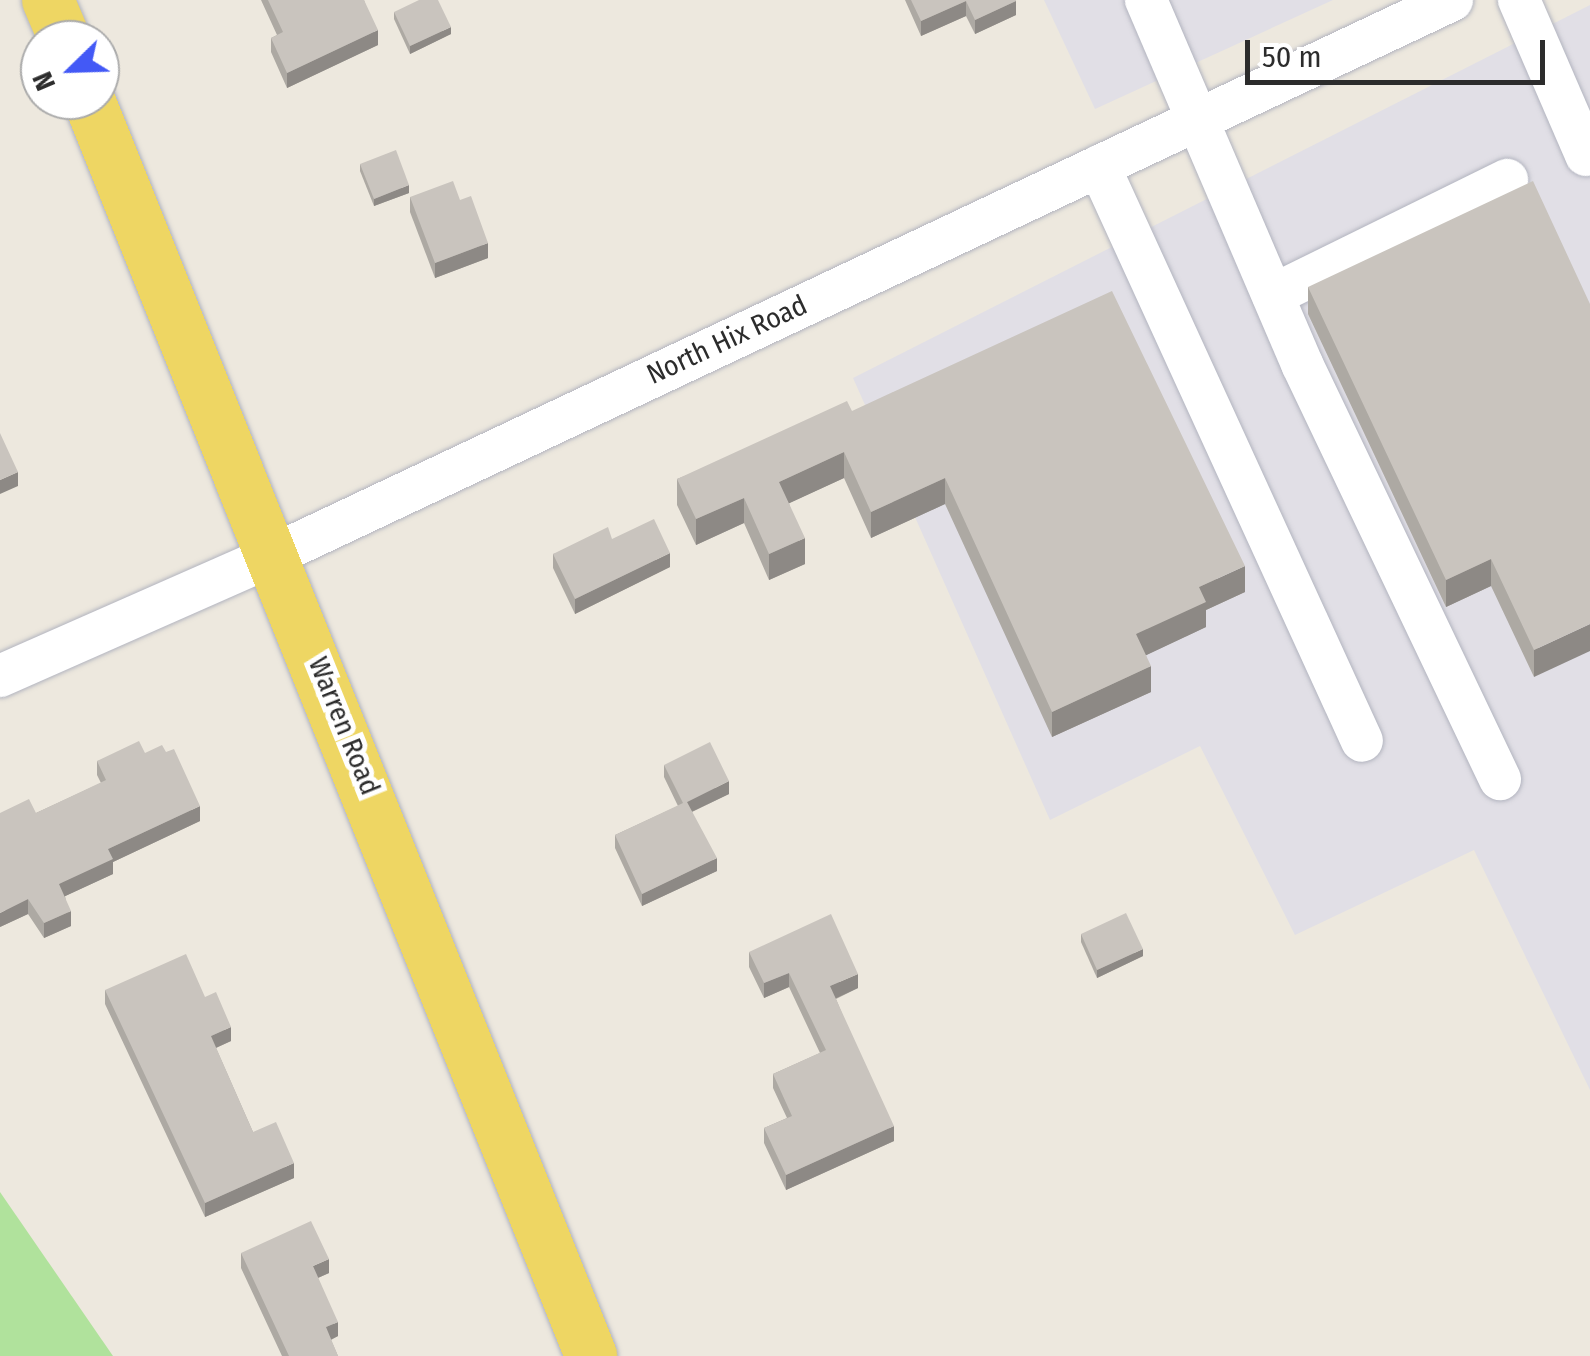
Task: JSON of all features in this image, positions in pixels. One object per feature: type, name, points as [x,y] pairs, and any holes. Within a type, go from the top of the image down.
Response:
[{"type":"main road","name":"Warren Road","points":[[97,120],[276,554],[591,1356]]},
{"type":"street","points":[[1146,0],[1201,119],[1273,295],[1500,779]]},
{"type":"street","points":[[1519,0],[1586,155]]},
{"type":"street","name":"North Hix Road","points":[[0,676],[276,554],[1201,119],[1433,4]]},
{"type":"street","points":[[1099,166],[1362,741]]},
{"type":"street","points":[[1273,295],[1507,180]]},
{"type":"shaded area","points":[[1044,0],[1333,0],[1095,109]]},
{"type":"shaded area","points":[[1590,5],[1590,1090],[1474,850],[1295,935],[1200,746],[1050,820],[853,378]]},
{"type":"green space","points":[[0,1192],[113,1356],[0,1356]]},
{"type":"building","points":[[268,0],[364,0],[378,30],[287,73],[271,38],[283,32]]},
{"type":"building","points":[[419,0],[438,0],[451,27],[410,46],[394,12]]},
{"type":"building","points":[[911,0],[1016,1],[975,20],[966,1],[921,21]]},
{"type":"building","points":[[396,150],[409,185],[374,199],[360,164]]},
{"type":"building","points":[[453,181],[460,200],[471,196],[488,243],[435,263],[410,197]]},
{"type":"building","points":[[1533,181],[1590,304],[1590,624],[1534,650],[1491,559],[1446,580],[1308,287]]},
{"type":"building","points":[[1112,291],[1245,566],[1199,587],[1206,602],[1136,634],[1151,666],[1052,712],[945,478],[871,512],[844,452],[779,482],[805,538],[769,554],[744,498],[696,519],[677,479],[847,401],[852,411]]},
{"type":"building","points":[[0,433],[18,472],[0,480]]},
{"type":"building","points":[[654,519],[670,553],[575,599],[553,554],[608,527],[612,539]]},
{"type":"building","points":[[139,741],[145,753],[162,745],[166,752],[174,749],[200,806],[108,849],[113,859],[59,884],[71,911],[44,923],[28,899],[0,913],[0,813],[29,799],[36,813],[106,780],[97,761]]},
{"type":"building","points":[[710,742],[729,781],[687,802],[717,858],[642,894],[615,835],[683,803],[664,765]]},
{"type":"building","points":[[1126,913],[1143,949],[1097,970],[1081,934]]},
{"type":"building","points":[[831,914],[858,974],[830,986],[894,1126],[786,1175],[764,1128],[792,1116],[773,1074],[826,1050],[789,973],[764,983],[749,952]]},
{"type":"building","points":[[186,954],[205,997],[216,992],[231,1027],[211,1036],[253,1132],[276,1122],[294,1163],[205,1203],[105,990]]},
{"type":"building","points":[[311,1221],[329,1259],[313,1266],[338,1322],[326,1327],[338,1356],[289,1356],[241,1253]]}]
